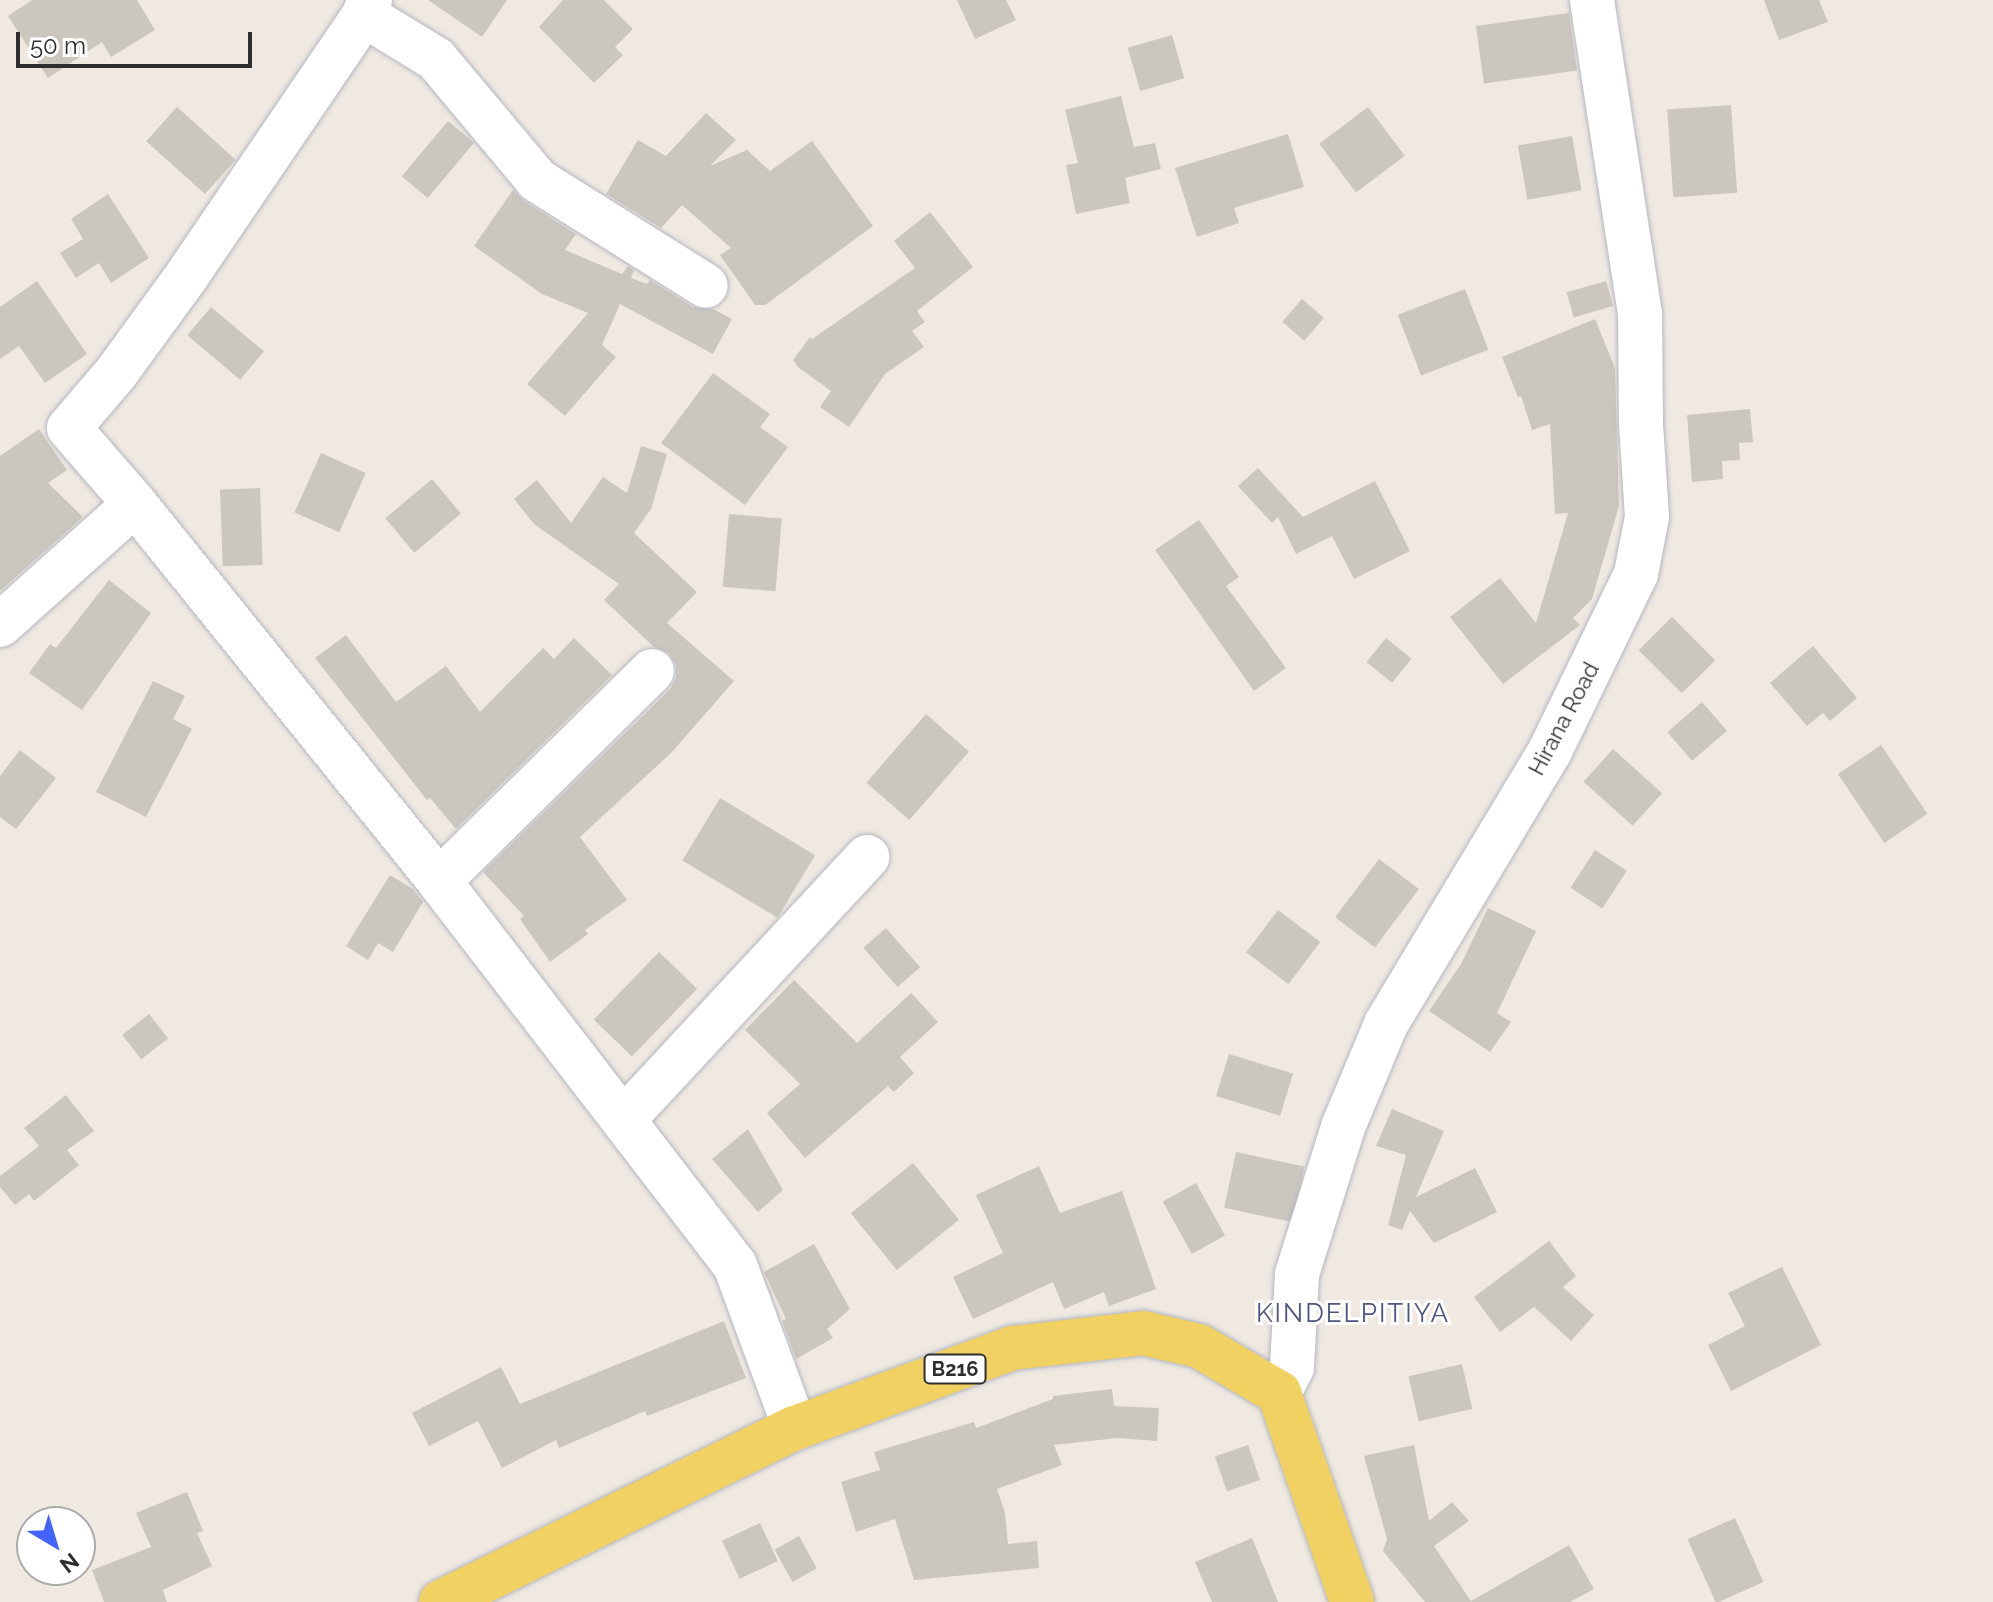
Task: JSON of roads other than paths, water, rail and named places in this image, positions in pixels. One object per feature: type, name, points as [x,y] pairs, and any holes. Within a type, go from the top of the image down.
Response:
[{"type":"main road","name":"B216","points":[[441,1602],[795,1428],[1012,1348],[1143,1333],[1199,1346],[1279,1393]]},
{"type":"main road","points":[[1279,1393],[1352,1602]]},
{"type":"street","name":"Hirana Road","points":[[1279,1393],[1292,1367],[1297,1274],[1343,1127],[1386,1024],[1549,753],[1636,574],[1647,517],[1641,424],[1640,314],[1582,2]]},
{"type":"street","points":[[706,286],[537,180],[436,59],[367,8],[186,277],[116,373],[69,428],[135,504],[439,881],[735,1265],[795,1428]]},
{"type":"street","points":[[0,625],[135,504]]},
{"type":"street","points":[[439,881],[652,671]]},
{"type":"street","points":[[623,1120],[867,857]]},
{"type":"district","name":"KINDELPITIYA","points":[[1353,1314]]}]
